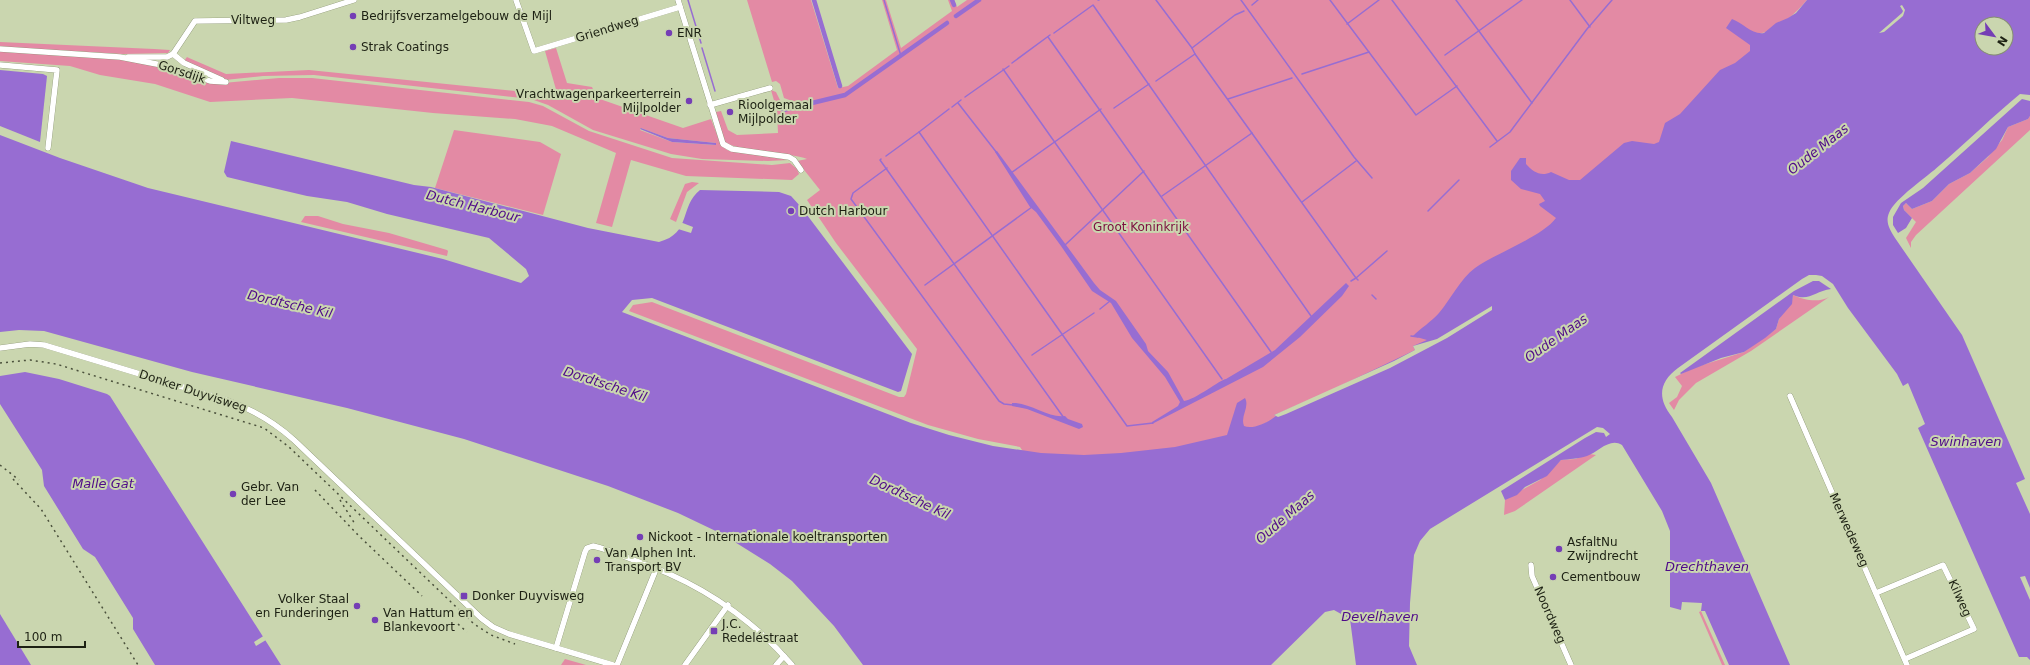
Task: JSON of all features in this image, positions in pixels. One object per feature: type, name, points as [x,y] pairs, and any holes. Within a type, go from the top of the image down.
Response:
[{"type":"street","name":"Viltweg","points":[[173,54],[195,21],[286,20],[300,17],[350,0]]},
{"type":"street","name":"Griendweg","points":[[516,0],[534,51],[545,49],[680,7]]},
{"type":"street","points":[[678,0],[721,140],[726,147],[788,157],[794,160],[800,170]]},
{"type":"street","name":"Gorsdijk","points":[[0,49],[120,57],[167,57],[173,54],[184,63],[226,82],[210,81],[167,66],[120,57]]},
{"type":"street","points":[[0,65],[57,70],[48,148]]},
{"type":"street","points":[[710,105],[770,88]]},
{"type":"street","name":"Donker Duyvisweg","points":[[0,348],[30,344],[50,347],[226,400],[253,411],[277,426],[294,440],[481,618],[493,627],[509,634],[613,665]]},
{"type":"street","name":"Merwedeweg","points":[[1790,396],[1906,662]]},
{"type":"street","points":[[556,648],[588,548],[596,546],[657,567],[695,585],[728,605],[752,624],[792,665]]},
{"type":"street","name":"Noordweg","points":[[1531,565],[1532,576],[1571,665]]},
{"type":"street","name":"Kilweg","points":[[1876,593],[1943,565],[1974,629],[1906,662]]},
{"type":"street","points":[[617,665],[657,567]]},
{"type":"street","points":[[685,665],[728,605]]},
{"type":"street","points":[[776,665],[784,656]]},
{"type":"green space","name":"Groot Koninkrijk","points":[[747,0],[811,0],[838,88],[848,86],[897,50],[882,0],[886,0],[901,48],[952,11],[948,0],[954,0],[957,7],[967,0],[1807,0],[1791,17],[1784,22],[1769,31],[1755,33],[1812,96],[1488,318],[1234,438],[1130,458],[1024,453],[1020,447],[978,439],[928,425],[629,311],[633,305],[652,302],[899,397],[904,397],[906,394],[917,349],[836,243],[807,200],[820,190],[797,161],[807,159],[730,145],[725,142],[722,135],[716,112],[721,111],[728,130],[737,135],[778,133],[777,111],[771,90],[776,92],[782,104],[793,103],[792,101],[784,98],[780,84],[776,81],[772,82]]},
{"type":"green space","points":[[0,42],[170,50],[168,53],[123,54],[0,47]]},
{"type":"green space","points":[[556,48],[567,83],[592,87],[597,98],[683,128],[711,119],[721,145],[727,150],[788,160],[768,161],[702,159],[671,154],[593,130],[548,105],[531,99],[314,75],[263,76],[225,80],[184,61],[187,57],[226,74],[309,70],[525,92],[559,100],[545,51]],"holes":[[[641,128],[668,138],[716,143],[715,145],[672,142],[640,130]]]},
{"type":"green space","points":[[0,50],[115,57],[158,65],[212,84],[279,78],[312,78],[529,102],[543,106],[589,131],[672,158],[772,165],[790,163],[797,169],[799,174],[792,180],[686,176],[631,160],[612,227],[596,223],[616,153],[552,126],[515,119],[433,113],[292,98],[210,102],[155,84],[100,75],[70,66],[0,61]]},
{"type":"green space","points":[[2030,116],[2030,130],[1916,235],[1911,242],[1911,248],[1906,238],[1916,222],[1904,210],[1903,206],[1906,203],[1912,209],[1932,201],[1949,184],[1970,173],[1988,157],[2002,140],[2008,127],[2028,119]]},
{"type":"green space","points":[[454,130],[540,142],[561,154],[543,215],[435,188]]},
{"type":"green space","points":[[692,182],[699,183],[687,192],[676,222],[670,219],[685,184]]},
{"type":"green space","points":[[305,216],[318,216],[343,224],[389,233],[447,250],[447,256],[301,222]]},
{"type":"green space","points":[[1793,295],[1811,300],[1821,300],[1829,297],[1751,351],[1696,383],[1679,400],[1674,410],[1669,403],[1677,397],[1682,386],[1675,377],[1693,368],[1744,352],[1776,329],[1779,319],[1792,301]]},
{"type":"green space","points":[[1590,454],[1596,455],[1515,511],[1504,515],[1505,500],[1507,498],[1540,480],[1561,460],[1575,459]]},
{"type":"green space","points":[[1701,611],[1725,665],[1722,665],[1699,612]]},
{"type":"green space","points":[[565,659],[586,665],[561,665]]},
{"type":"water","points":[[1807,0],[2030,0],[2030,95],[2020,94],[1940,165],[1904,194],[1892,207],[1888,216],[1888,223],[1895,238],[1962,335],[2025,479],[2016,483],[2030,514],[2030,660],[2027,657],[2019,657],[1918,428],[1925,424],[1908,383],[1903,386],[1897,374],[1848,308],[1833,284],[1822,276],[1816,275],[1809,275],[1802,279],[1678,368],[1667,379],[1662,391],[1662,397],[1667,410],[1711,483],[1790,665],[1729,665],[1705,611],[1701,611],[1702,603],[1682,602],[1681,610],[1670,607],[1670,531],[1662,511],[1622,445],[1613,443],[1604,446],[1587,456],[1561,460],[1547,476],[1525,487],[1517,495],[1505,500],[1501,491],[1596,432],[1604,433],[1606,437],[1610,434],[1603,428],[1597,427],[1430,529],[1420,541],[1414,555],[1410,603],[1409,646],[1417,665],[1356,665],[1350,619],[1334,610],[1325,612],[1271,665],[863,665],[834,626],[792,581],[770,564],[722,534],[678,513],[608,486],[464,439],[347,408],[192,372],[44,331],[19,330],[0,332],[0,135],[60,158],[148,188],[443,259],[521,283],[529,276],[526,269],[489,238],[387,214],[347,202],[307,196],[227,177],[224,172],[231,141],[414,185],[431,187],[588,228],[659,242],[669,238],[681,226],[689,204],[700,190],[779,192],[791,196],[801,207],[912,354],[901,391],[898,392],[652,298],[632,300],[622,312],[911,423],[949,435],[993,446],[1041,453],[1084,455],[1121,453],[1175,447],[1227,435],[1237,403],[1245,398],[1246,405],[1243,419],[1244,426],[1252,427],[1261,425],[1276,416],[1274,415],[1323,394],[1415,350],[1413,346],[1427,340],[1413,336],[1439,313],[1460,283],[1475,268],[1540,232],[1556,218],[1540,206],[1539,204],[1545,201],[1540,194],[1521,189],[1511,180],[1511,171],[1520,158],[1526,158],[1526,164],[1537,173],[1544,174],[1551,172],[1569,180],[1580,180],[1624,143],[1632,141],[1654,144],[1659,142],[1665,123],[1680,114],[1720,70],[1735,63],[1750,51],[1750,45],[1726,28],[1732,19],[1752,31],[1764,33],[1776,23],[1796,13]]},
{"type":"water","points":[[0,70],[43,74],[47,76],[40,142],[0,126]]},
{"type":"water","points":[[2022,99],[2030,101],[2030,116],[2028,119],[2008,127],[1996,149],[1970,173],[1949,184],[1932,201],[1912,209],[1906,203],[1903,206],[1904,210],[1912,218],[1906,228],[1898,233],[1893,225],[1893,217],[1901,203],[1923,188]]},
{"type":"water","points":[[641,128],[668,138],[716,143],[716,145],[672,142],[640,129]]},
{"type":"water","points":[[997,151],[1094,283],[1100,290],[1116,301],[1146,344],[1148,351],[1168,372],[1184,401],[1189,400],[1275,350],[1346,283],[1349,286],[1342,296],[1300,337],[1263,367],[1152,424],[1152,422],[1178,406],[1180,402],[1165,377],[1132,338],[1111,303],[1092,291],[1036,212],[1030,207],[995,152]]},
{"type":"water","points":[[1813,281],[1819,281],[1831,289],[1808,297],[1793,295],[1792,304],[1779,319],[1776,329],[1765,338],[1744,352],[1721,358],[1681,374],[1680,373],[1794,291]]},
{"type":"water","name":"Malle Gat","points":[[25,372],[59,379],[110,396],[281,665],[155,665],[133,629],[133,618],[95,557],[83,549],[44,486],[42,470],[0,404],[0,376]]},
{"type":"water","points":[[1012,403],[1019,403],[1053,415],[1065,416],[1068,419],[1082,424],[1083,427],[1079,429],[1027,409],[1012,406]]},
{"type":"water","points":[[0,614],[31,665],[0,665]]},
{"type":"pier","points":[[1902,5],[1905,10],[1903,16],[1884,32],[1879,33],[1902,13],[1903,11],[1900,6]]},
{"type":"pier","points":[[680,222],[693,227],[691,233],[678,229]]},
{"type":"pier","points":[[1492,306],[1492,310],[1447,338],[1390,368],[1286,414],[1278,417],[1274,415],[1394,361],[1415,350],[1413,346],[1437,339]]},
{"type":"pier","points":[[2025,576],[2030,588],[2030,600],[2020,577]]},
{"type":"pier","points":[[265,635],[266,640],[256,646],[254,642]]},
{"type":"waterway","points":[[688,0],[701,43]]},
{"type":"waterway","points":[[814,0],[840,86]]},
{"type":"waterway","points":[[884,0],[901,56]]},
{"type":"waterway","points":[[952,0],[954,5]]},
{"type":"waterway","points":[[956,16],[979,0]]},
{"type":"waterway","points":[[1156,0],[1192,48]]},
{"type":"waterway","points":[[1241,0],[1354,157],[1372,178]]},
{"type":"waterway","points":[[1252,5],[1258,0]]},
{"type":"waterway","points":[[1330,0],[1416,115],[1457,86]]},
{"type":"waterway","points":[[1347,24],[1379,0]]},
{"type":"waterway","points":[[1392,0],[1497,141]]},
{"type":"waterway","points":[[1456,0],[1532,103]]},
{"type":"waterway","points":[[1445,55],[1522,0]]},
{"type":"waterway","points":[[1570,0],[1590,27]]},
{"type":"waterway","points":[[1490,147],[1510,132],[1587,29],[1612,0]]},
{"type":"waterway","points":[[1054,33],[1093,5],[1311,316]]},
{"type":"waterway","points":[[1156,81],[1195,54],[1192,48],[1235,15],[1244,11]]},
{"type":"waterway","points":[[783,110],[845,95],[947,23]]},
{"type":"waterway","points":[[1012,63],[1050,35]]},
{"type":"waterway","points":[[1048,37],[1271,352]]},
{"type":"waterway","points":[[702,48],[715,91]]},
{"type":"waterway","points":[[1302,74],[1369,52]]},
{"type":"waterway","points":[[1195,54],[1356,278],[1387,251]]},
{"type":"waterway","points":[[965,97],[1009,66]]},
{"type":"waterway","points":[[1003,69],[1222,379]]},
{"type":"waterway","points":[[1228,99],[1292,78]]},
{"type":"waterway","points":[[1114,108],[1149,84]]},
{"type":"waterway","points":[[952,107],[961,100]]},
{"type":"waterway","points":[[958,103],[997,153]]},
{"type":"waterway","points":[[949,109],[919,132],[1127,426],[1153,423]]},
{"type":"waterway","points":[[1011,173],[1101,109]]},
{"type":"waterway","points":[[886,156],[919,132]]},
{"type":"waterway","points":[[1162,196],[1252,133]]},
{"type":"waterway","points":[[881,159],[880,160],[1064,418]]},
{"type":"waterway","points":[[1302,202],[1356,161]]},
{"type":"waterway","points":[[887,168],[853,193],[851,199],[999,401],[1004,404],[1013,405]]},
{"type":"waterway","points":[[1065,245],[1144,171]]},
{"type":"waterway","points":[[1428,211],[1459,180]]},
{"type":"waterway","points":[[925,285],[1032,207]]},
{"type":"waterway","points":[[1351,281],[1356,278],[1358,280]]},
{"type":"waterway","points":[[1372,295],[1376,299]]},
{"type":"waterway","points":[[1100,309],[1110,301]]},
{"type":"waterway","points":[[1032,355],[1094,313]]},
{"type":"waterway","points":[[1411,336],[1418,337]]},
{"type":"railway","points":[[0,363],[30,360],[56,364],[264,428],[289,447],[474,624],[491,635],[515,644]]},
{"type":"railway","points":[[0,465],[19,480]]},
{"type":"railway","points":[[13,479],[41,509],[138,665]]},
{"type":"railway","points":[[315,490],[359,536],[422,596]]},
{"type":"railway","points":[[340,500],[355,524]]},
{"type":"railway","points":[[458,624],[467,632]]},
{"type":"place","name":"Bedrijfsverzamelgebouw de Mijl","points":[[353,16]]},
{"type":"place","name":"ENR","points":[[669,33]]},
{"type":"place","name":"Strak Coatings","points":[[353,47]]},
{"type":"place","name":"Vrachtwagenparkeerterrein Mijlpolder","points":[[689,101]]},
{"type":"place","name":"Rioolgemaal Mijlpolder","points":[[730,112]]},
{"type":"place","name":"Dutch Harbour","points":[[791,211]]},
{"type":"place","name":"Gebr. Van der Lee","points":[[233,494]]},
{"type":"place","name":"Nickoot - Internationale koeltransporten","points":[[640,537]]},
{"type":"place","name":"AsfaltNu Zwijndrecht","points":[[1559,549]]},
{"type":"place","name":"Van Alphen Int. Transport BV","points":[[597,560]]},
{"type":"place","name":"Cementbouw","points":[[1553,577]]},
{"type":"place","name":"Donker Duyvisweg","points":[[464,596]]},
{"type":"place","name":"Volker Staal en Funderingen","points":[[357,606]]},
{"type":"place","name":"Van Hattum en Blankevoort","points":[[375,620]]},
{"type":"place","name":"J.C. Redeléstraat","points":[[714,631]]},
{"type":"water label","name":"Oude Maas","points":[[1818,149]]},
{"type":"water label","name":"Dordtsche Kil","points":[[290,304]]},
{"type":"water label","name":"Oude Maas","points":[[1556,338]]},
{"type":"water label","name":"Dordtsche Kil","points":[[605,384]]},
{"type":"water label","name":"Swinhaven","points":[[1966,441]]},
{"type":"water label","name":"Dordtsche Kil","points":[[910,497]]},
{"type":"water label","name":"Oude Maas","points":[[1285,517]]},
{"type":"water label","name":"Drechthaven","points":[[1707,566]]},
{"type":"water label","name":"Develhaven","points":[[1380,616]]}]
